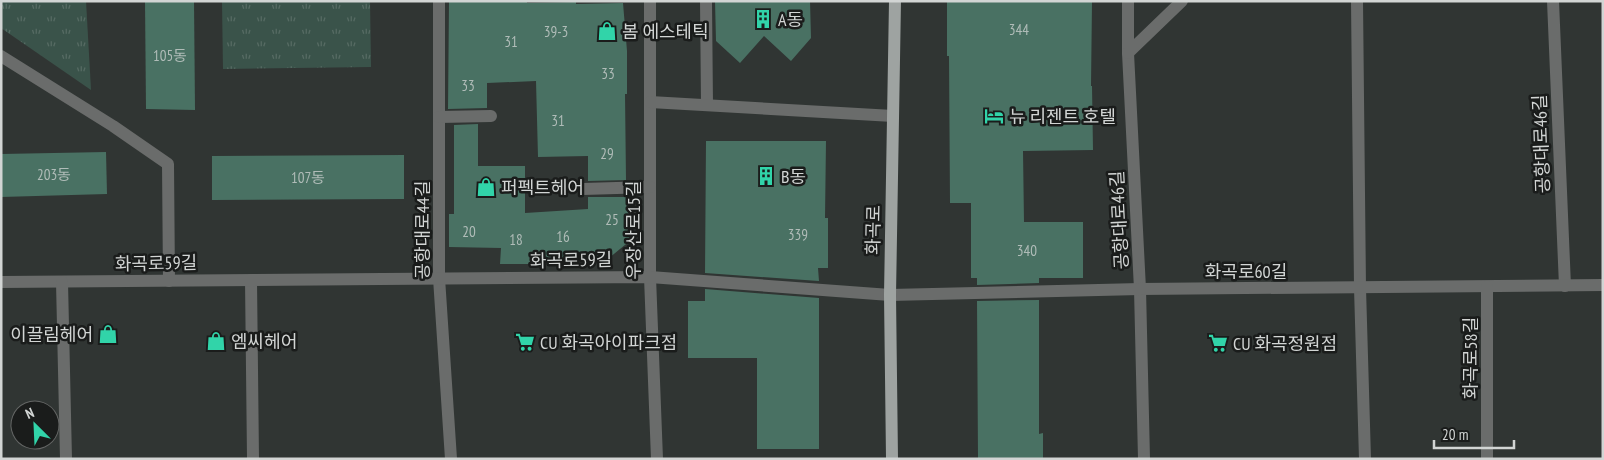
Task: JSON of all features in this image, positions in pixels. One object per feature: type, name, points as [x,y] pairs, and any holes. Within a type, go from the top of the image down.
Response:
[{"type":"main road","name":"화곡로","points":[[892,459],[890,295],[895,1]]},
{"type":"street","name":"공항대로44길","points":[[439,1],[439,278],[451,459]]},
{"type":"street","name":"우장산로15길","points":[[650,1],[650,276],[658,459]]},
{"type":"street","points":[[706,1],[707,106]]},
{"type":"street","points":[[1128,1],[1128,53]]},
{"type":"street","points":[[1128,53],[1182,1]]},
{"type":"street","points":[[1357,1],[1364,459]]},
{"type":"street","name":"공항대로46길","points":[[1553,1],[1564,286]]},
{"type":"street","name":"공항대로46길","points":[[1128,53],[1140,289],[1144,459]]},
{"type":"street","points":[[1,56],[113,126],[168,164],[169,281]]},
{"type":"street","points":[[650,102],[893,116]]},
{"type":"street","points":[[439,117],[491,116]]},
{"type":"street","points":[[583,189],[650,187]]},
{"type":"street","name":"화곡로59길","points":[[1,282],[650,276],[890,295]]},
{"type":"street","points":[[251,280],[253,459]]},
{"type":"street","points":[[62,282],[66,459]]},
{"type":"street","name":"화곡로60길","points":[[890,295],[1140,289],[1603,285]]},
{"type":"street","name":"화곡로58길","points":[[1488,287],[1488,459]]},
{"type":"green space","points":[[1,1],[86,1],[91,90],[1,28]]},
{"type":"green space","points":[[222,1],[370,1],[371,67],[223,69]]},
{"type":"building","points":[[145,1],[194,1],[195,110],[146,109]]},
{"type":"building","points":[[449,1],[576,2],[576,4],[623,3],[627,51],[627,94],[625,94],[626,180],[588,181],[588,156],[538,157],[536,81],[487,83],[487,108],[448,109]]},
{"type":"building","name":"A동","points":[[715,1],[810,1],[811,38],[791,61],[764,36],[740,63],[716,41]]},
{"type":"building","points":[[947,1],[1092,2],[1091,86],[1093,150],[1023,151],[1024,222],[1083,222],[1083,278],[1039,278],[1039,283],[977,285],[977,278],[971,278],[971,203],[950,203]]},
{"type":"building","points":[[478,124],[478,166],[525,166],[525,213],[588,209],[588,197],[631,197],[631,240],[609,258],[581,258],[581,261],[531,264],[500,264],[501,248],[449,247],[449,214],[454,214],[454,125]]},
{"type":"building","name":"B동","points":[[706,141],[826,141],[825,218],[828,218],[828,268],[818,268],[819,281],[705,273]]},
{"type":"building","points":[[106,152],[107,194],[1,197],[1,154]]},
{"type":"building","points":[[404,155],[404,199],[212,200],[212,156]]},
{"type":"building","points":[[705,289],[819,298],[819,449],[757,449],[757,358],[688,358],[688,301],[705,301]]},
{"type":"building","points":[[1039,300],[1039,434],[1043,433],[1043,459],[978,459],[977,301]]},
{"type":"place","name":"A동","points":[[763,19]]},
{"type":"place","name":"봄 에스테틱","points":[[607,31]]},
{"type":"place","name":"뉴 리젠트 호텔","points":[[994,116]]},
{"type":"place","name":"B동","points":[[766,176]]},
{"type":"place","name":"퍼펙트헤어","points":[[486,187]]},
{"type":"place","name":"이끌림헤어","points":[[108,334]]},
{"type":"place","name":"엠씨헤어","points":[[216,341]]},
{"type":"place","name":"CU 화곡아이파크점","points":[[525,342]]},
{"type":"place","name":"CU 화곡정원점","points":[[1218,343]]}]
